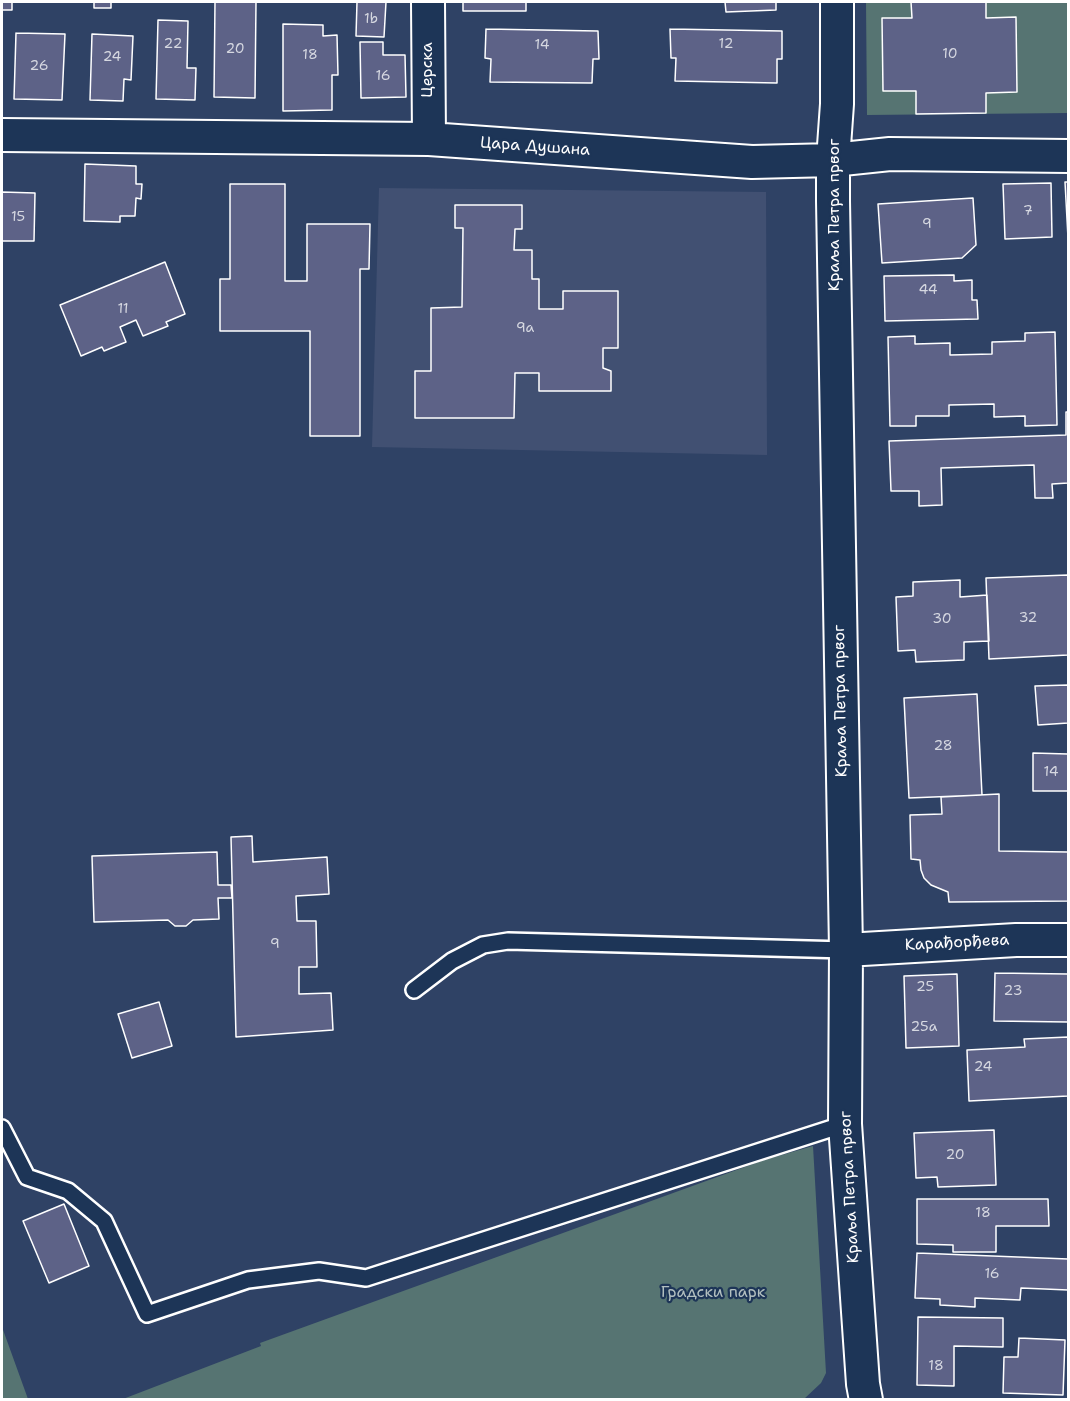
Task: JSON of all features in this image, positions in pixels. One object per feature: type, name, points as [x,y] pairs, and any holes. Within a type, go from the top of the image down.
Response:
[{"type":"street","name":"Церска","points":[[428,2],[429,139]]},
{"type":"street","name":"Краља Петра првог","points":[[837,2],[837,104],[833,160],[846,950],[845,1124],[866,1400]]},
{"type":"street","name":"Цара Душана","points":[[2,135],[429,139],[752,162],[833,160],[890,154],[1068,156]]},
{"type":"street","name":"Карађорђева","points":[[846,950],[1016,940],[1068,940]]},
{"type":"lane","points":[[414,990],[452,961],[483,945],[508,941],[846,950]]},
{"type":"lane","points":[[2,1128],[27,1176],[68,1191],[104,1221],[147,1314],[248,1280],[319,1272],[366,1278],[845,1124]]},
{"type":"shaded area","points":[[379,188],[766,192],[767,455],[372,447]]},
{"type":"green space","points":[[866,2],[1068,2],[1068,113],[867,115]]},
{"type":"green space","name":"Градски парк","points":[[813,1146],[826,1373],[821,1383],[804,1399],[123,1399],[261,1346],[260,1343],[764,1160]]},
{"type":"green space","points":[[2,1327],[28,1399],[2,1399]]},
{"type":"building","points":[[2,2],[12,2],[12,10],[2,10]]},
{"type":"building","points":[[94,2],[111,2],[111,8],[94,8]]},
{"type":"building","points":[[215,2],[256,2],[255,98],[214,97]]},
{"type":"building","points":[[357,2],[386,2],[384,37],[356,36]]},
{"type":"building","points":[[463,2],[526,2],[526,11],[463,11]]},
{"type":"building","points":[[725,2],[776,2],[776,10],[726,12]]},
{"type":"building","points":[[911,2],[986,2],[986,18],[1016,17],[1017,92],[986,93],[986,113],[916,114],[916,91],[883,91],[882,18],[912,18]]},
{"type":"building","points":[[158,20],[188,21],[187,68],[196,68],[195,100],[156,99]]},
{"type":"building","points":[[283,24],[323,25],[323,36],[337,35],[338,75],[332,75],[332,110],[283,111]]},
{"type":"building","points":[[486,29],[598,31],[599,59],[593,59],[592,83],[490,82],[491,59],[485,58]]},
{"type":"building","points":[[670,29],[782,31],[782,59],[777,59],[777,83],[675,81],[676,58],[671,58]]},
{"type":"building","points":[[16,33],[65,34],[62,100],[14,99]]},
{"type":"building","points":[[92,34],[133,36],[131,80],[124,79],[123,101],[90,100]]},
{"type":"building","points":[[360,42],[383,42],[383,55],[405,55],[406,97],[361,98]]},
{"type":"building","points":[[85,164],[136,166],[136,184],[142,184],[141,199],[136,198],[135,216],[120,216],[120,222],[84,221]]},
{"type":"building","points":[[1065,182],[1068,182],[1068,238]]},
{"type":"building","points":[[1051,183],[1052,237],[1005,239],[1003,184]]},
{"type":"building","points":[[230,184],[285,184],[285,281],[307,281],[307,224],[370,224],[369,269],[360,269],[360,436],[310,436],[310,331],[220,331],[220,279],[230,279]]},
{"type":"building","points":[[2,192],[35,193],[34,241],[2,241]]},
{"type":"building","points":[[973,198],[976,245],[962,258],[882,263],[878,204]]},
{"type":"building","points":[[455,205],[522,205],[522,229],[515,229],[514,250],[532,250],[532,279],[539,279],[539,309],[563,309],[563,291],[618,291],[618,348],[603,348],[603,368],[611,371],[611,391],[539,391],[539,373],[515,373],[514,418],[415,418],[415,371],[431,371],[431,308],[462,307],[463,228],[455,228]]},
{"type":"building","points":[[165,262],[185,314],[166,322],[168,326],[143,336],[136,320],[120,327],[126,342],[104,351],[102,347],[81,356],[60,305]]},
{"type":"building","points":[[954,275],[954,281],[972,280],[972,300],[977,300],[978,319],[885,321],[884,276]]},
{"type":"building","points":[[1055,332],[1057,425],[1025,426],[1025,416],[994,417],[994,404],[949,405],[949,416],[916,416],[916,426],[890,426],[888,337],[915,336],[915,344],[950,343],[950,355],[992,354],[992,342],[1025,341],[1025,333]]},
{"type":"building","points":[[1066,412],[1068,412],[1068,483],[1052,484],[1053,498],[1035,498],[1034,465],[941,468],[942,505],[919,506],[919,491],[891,491],[889,441],[1066,435]]},
{"type":"building","points":[[1068,575],[1068,655],[989,659],[986,578]]},
{"type":"building","points":[[960,580],[960,597],[987,595],[989,641],[964,642],[964,660],[916,662],[915,650],[898,651],[896,597],[913,596],[913,582]]},
{"type":"building","points":[[1068,685],[1068,723],[1038,725],[1035,686]]},
{"type":"building","points":[[977,694],[982,795],[909,798],[904,698]]},
{"type":"building","points":[[1033,753],[1068,754],[1068,791],[1033,791]]},
{"type":"building","points":[[999,794],[999,851],[1068,852],[1068,901],[949,902],[948,892],[931,885],[924,878],[920,860],[911,859],[910,815],[942,814],[941,797]]},
{"type":"building","points":[[252,836],[253,862],[327,857],[329,894],[296,896],[297,921],[316,921],[317,967],[299,967],[299,994],[331,993],[333,1030],[236,1037],[231,837]]},
{"type":"building","points":[[217,852],[218,885],[231,885],[232,898],[218,898],[219,919],[193,920],[186,926],[175,926],[168,920],[94,922],[92,856]]},
{"type":"building","points":[[995,973],[1068,974],[1068,1022],[994,1021]]},
{"type":"building","points":[[957,974],[959,1046],[906,1048],[904,976]]},
{"type":"building","points":[[159,1002],[172,1046],[132,1058],[118,1014]]},
{"type":"building","points":[[1068,1037],[1068,1096],[969,1101],[967,1050],[1025,1047],[1024,1039]]},
{"type":"building","points":[[994,1130],[996,1185],[938,1187],[937,1177],[916,1178],[914,1133]]},
{"type":"building","points":[[917,1199],[1048,1199],[1049,1226],[996,1226],[996,1252],[953,1252],[953,1245],[917,1244]]},
{"type":"building","points":[[64,1204],[89,1266],[49,1283],[23,1221]]},
{"type":"building","points":[[917,1253],[1068,1259],[1068,1290],[1021,1288],[1020,1300],[975,1298],[975,1307],[940,1305],[940,1299],[915,1298]]},
{"type":"building","points":[[918,1317],[1003,1318],[1003,1347],[954,1346],[954,1386],[917,1385]]},
{"type":"building","points":[[1019,1338],[1065,1340],[1063,1395],[1003,1393],[1004,1357],[1018,1357]]}]
